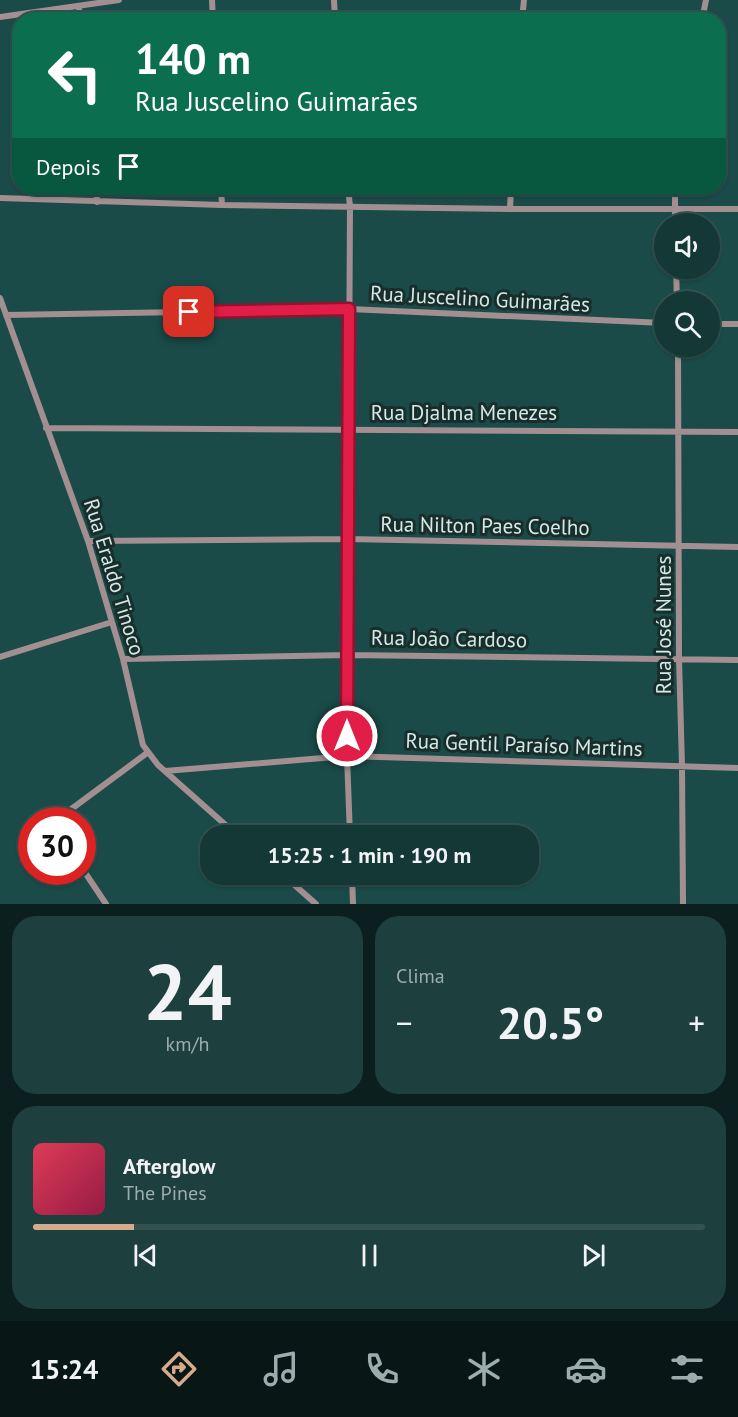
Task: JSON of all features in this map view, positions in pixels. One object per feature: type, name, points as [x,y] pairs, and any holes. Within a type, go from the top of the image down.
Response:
[{"type":"street","points":[[40,12],[119,0]]},
{"type":"street","points":[[79,7],[79,12]]},
{"type":"street","points":[[96,195],[97,202]]},
{"type":"street","points":[[221,195],[222,205]]},
{"type":"street","points":[[349,195],[347,756],[350,825]]},
{"type":"street","points":[[510,210],[511,195]]},
{"type":"street","points":[[674,213],[675,195]]},
{"type":"street","points":[[0,198],[510,210],[738,209]]},
{"type":"street","name":"Rua Eraldo Tinoco","points":[[0,298],[88,541],[123,659],[138,731],[147,753],[226,825]]},
{"type":"street","name":"Rua Juscelino Guimarães","points":[[6,315],[349,309],[654,323]]},
{"type":"street","points":[[720,324],[738,324]]},
{"type":"street","name":"Rua José Nunes","points":[[678,357],[679,658],[683,904]]},
{"type":"street","name":"Rua Djalma Menezes","points":[[46,428],[738,432]]},
{"type":"street","name":"Rua Nilton Paes Coelho","points":[[88,541],[348,539],[738,548]]},
{"type":"street","points":[[0,657],[112,622]]},
{"type":"street","name":"Rua João Cardoso","points":[[123,659],[348,655],[738,660]]},
{"type":"street","points":[[74,807],[147,753]]},
{"type":"street","name":"Rua Gentil Paraíso Martins","points":[[165,771],[347,756],[738,768]]},
{"type":"street","points":[[93,885],[106,904]]},
{"type":"street","points":[[294,885],[316,904]]},
{"type":"street","points":[[352,885],[353,904]]},
{"type":"route","points":[[189,312],[349,309],[347,736]]}]
